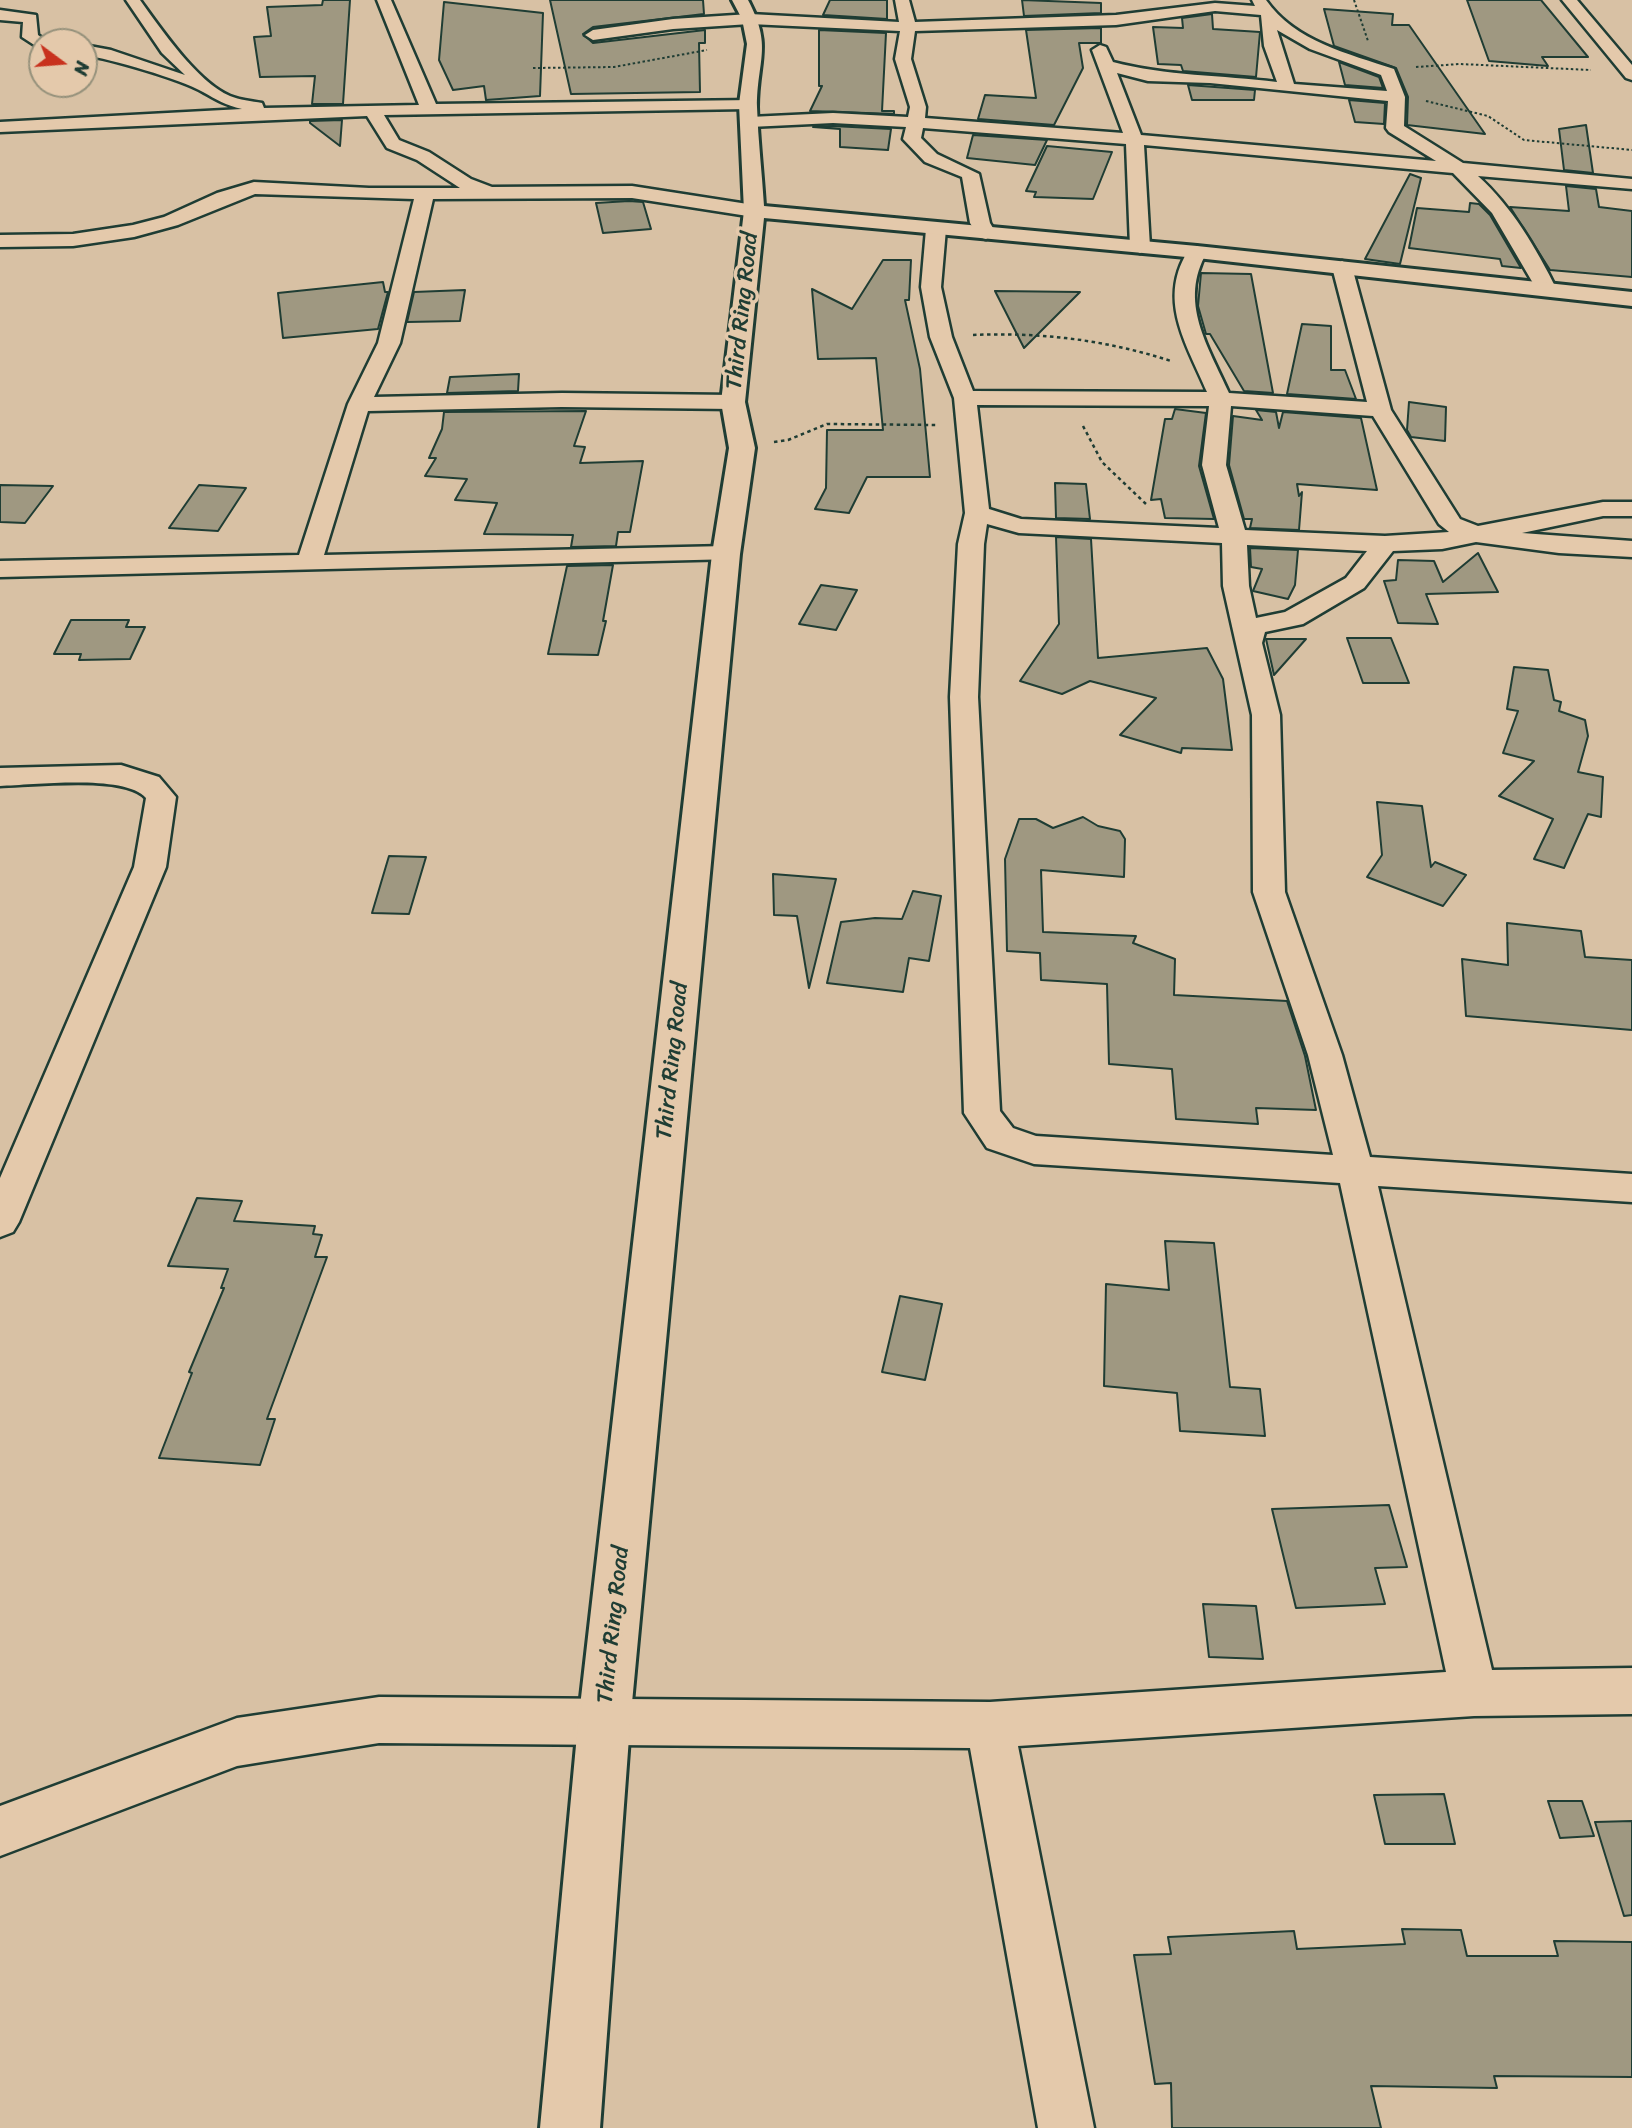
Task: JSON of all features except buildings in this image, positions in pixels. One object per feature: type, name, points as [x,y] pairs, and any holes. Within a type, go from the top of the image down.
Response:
[{"type":"street","points":[[133,0],[168,50],[208,88],[224,100],[280,112]]},
{"type":"street","points":[[384,0],[429,108]]},
{"type":"street","points":[[902,0],[908,27],[903,59],[918,107],[913,122],[912,139],[931,158],[970,174],[981,223],[986,233]]},
{"type":"street","points":[[1077,0],[1108,65],[1135,142],[1140,247]]},
{"type":"street","points":[[1569,0],[1629,71]]},
{"type":"street","points":[[593,35],[673,24],[749,21],[908,27],[1116,20],[1215,7],[1264,9],[1313,45],[1388,72],[1397,97],[1395,128],[1460,170],[1490,199],[1527,250],[1547,290]]},
{"type":"street","points":[[1264,9],[1272,46],[1287,88]]},
{"type":"street","points":[[0,15],[31,18],[30,28]]},
{"type":"street","name":"Third Ring Road","points":[[570,2128],[604,1724],[726,554],[742,448],[733,402],[754,211],[749,113],[749,21]]},
{"type":"street","points":[[98,52],[208,88]]},
{"type":"street","points":[[1108,65],[1148,76],[1210,78],[1287,88],[1397,97]]},
{"type":"street","points":[[0,127],[280,112],[373,112],[429,108],[749,113],[1088,134],[1135,142],[1632,184]]},
{"type":"street","points":[[373,112],[393,144],[423,156],[465,183],[489,193]]},
{"type":"street","points":[[0,241],[73,240],[134,231],[171,221],[223,197],[254,188],[369,194],[632,192],[754,211],[1198,252],[1632,299]]},
{"type":"street","points":[[310,560],[359,404],[389,343],[415,225],[426,192]]},
{"type":"street","points":[[936,229],[931,287],[941,337],[967,411],[974,528],[964,696],[982,1112],[1000,1138],[1034,1150],[1632,1188]]},
{"type":"street","points":[[1198,252],[1186,271],[1183,297],[1190,329],[1221,399],[1214,465],[1234,536],[1236,586],[1266,715],[1269,892],[1325,1055],[1355,1169],[1474,1693]]},
{"type":"street","points":[[1342,267],[1380,410],[1451,524],[1475,534],[1559,545],[1632,549]]},
{"type":"street","points":[[967,411],[1051,397],[1221,399],[1380,410]]},
{"type":"street","points":[[359,404],[562,400],[733,402]]},
{"type":"street","points":[[974,528],[1020,526],[1385,544],[1442,541],[1603,509],[1632,509]]},
{"type":"street","points":[[1248,643],[1253,627],[1294,618],[1355,583],[1385,544]]},
{"type":"street","points":[[0,569],[310,560],[726,554]]},
{"type":"street","points":[[0,777],[121,774],[149,783],[161,797],[150,867],[0,1222]]},
{"type":"street","points":[[0,1830],[237,1742],[379,1720],[604,1724],[990,1724],[1474,1693],[1632,1691]]},
{"type":"street","points":[[990,1724],[1066,2128]]},
{"type":"path","points":[[1354,0],[1366,28],[1369,46],[1362,64]]},
{"type":"path","points":[[533,68],[614,67],[749,21]]},
{"type":"path","points":[[1629,71],[1438,62],[1415,68],[1397,97],[1488,116],[1524,140],[1632,150]]},
{"type":"path","points":[[941,337],[1010,333],[1067,335],[1145,352],[1211,372]]},
{"type":"path","points":[[1051,397],[1048,403],[1078,417],[1104,464],[1140,492],[1163,533]]},
{"type":"path","points":[[742,448],[789,440],[827,424],[967,411]]}]
